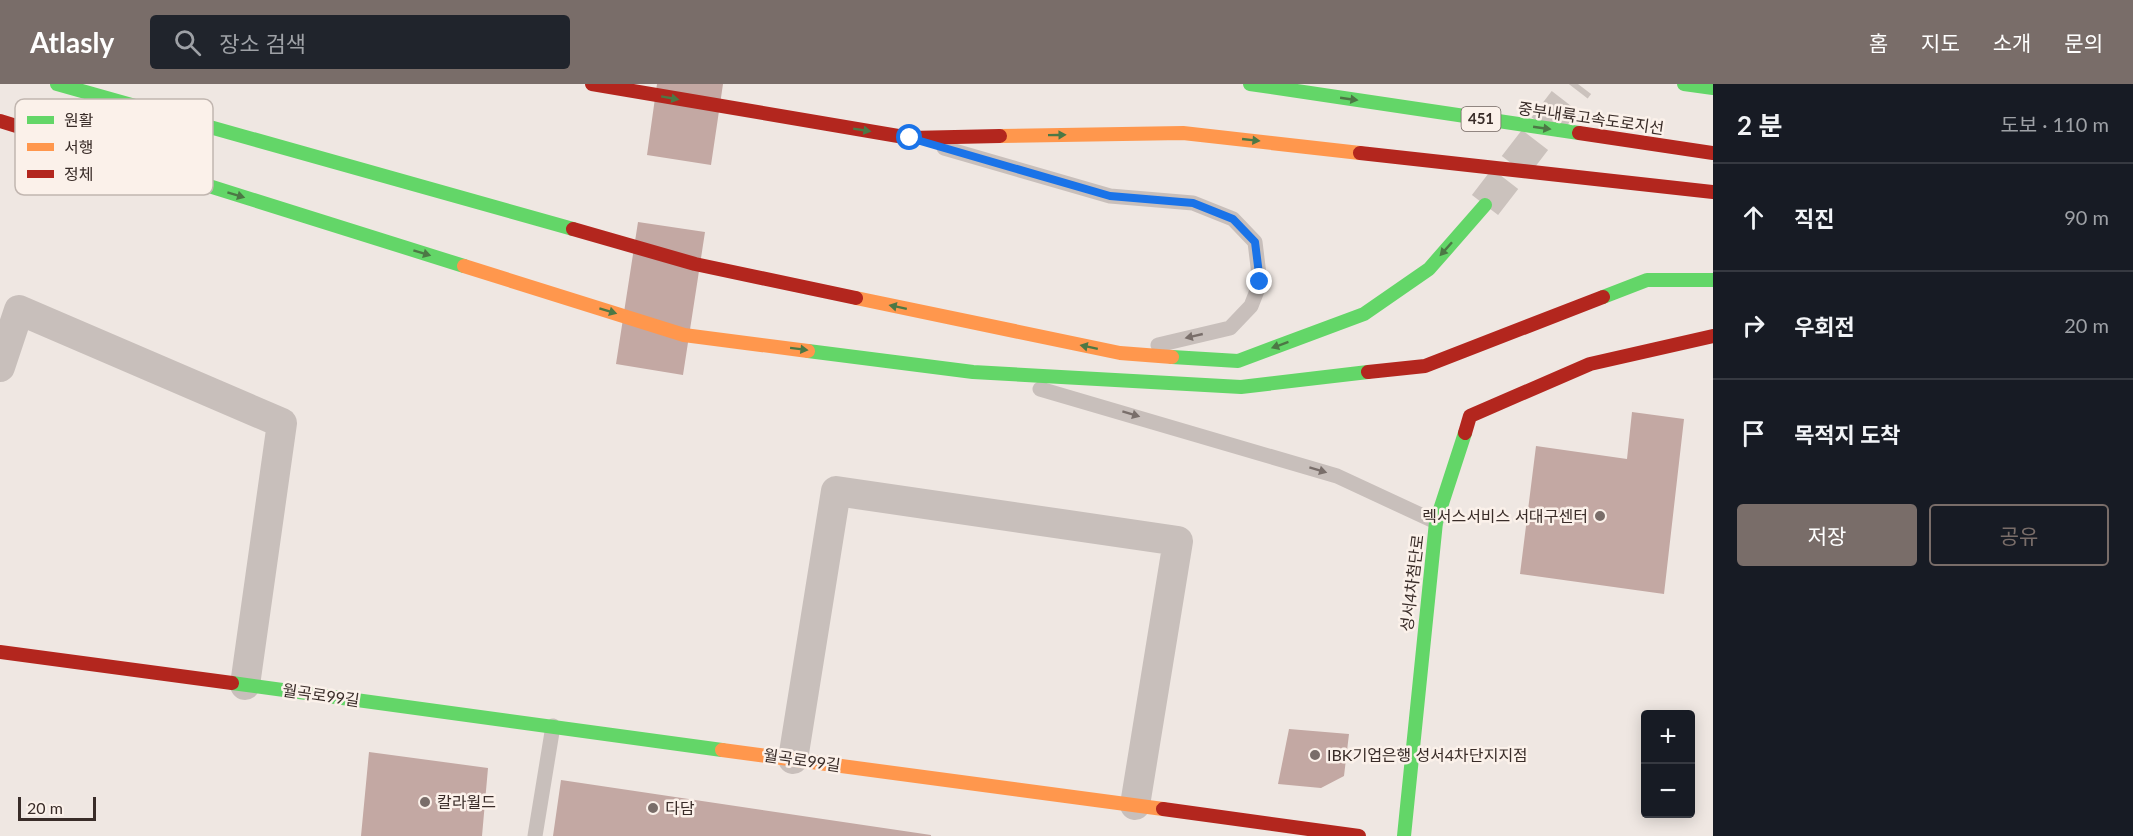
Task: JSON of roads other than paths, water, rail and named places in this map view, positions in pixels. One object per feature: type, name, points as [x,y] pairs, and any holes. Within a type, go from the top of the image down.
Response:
[{"type":"main road","points":[[57,84],[110,99]]},
{"type":"main road","points":[[592,84],[910,138],[1183,133],[1713,192]]},
{"type":"main road","name":"중부내륙고속도로지선","points":[[1250,84],[1713,153]]},
{"type":"main road","points":[[1684,84],[1713,88]]},
{"type":"main road","points":[[0,121],[15,126]]},
{"type":"main road","points":[[213,128],[695,264],[1120,353],[1238,361],[1364,314],[1429,269],[1485,206]]},
{"type":"main road","points":[[213,188],[684,335],[973,372],[1241,387],[1425,366],[1647,280],[1713,280]]},
{"type":"main road","name":"성서4차첨단로","points":[[1404,836],[1436,522],[1470,416],[1590,363],[1713,336]]},
{"type":"main road","name":"월곡로99길","points":[[0,652],[1359,836]]},
{"type":"street","points":[[0,367],[19,310],[282,423],[245,685]]},
{"type":"street","points":[[793,759],[836,491],[1178,541],[1135,805]]},
{"type":"lane","points":[[910,138],[1110,196],[1193,203],[1233,219],[1255,242],[1260,282],[1251,306],[1230,328],[1120,353]]},
{"type":"lane","points":[[973,372],[1076,398],[1337,476],[1436,522]]},
{"type":"lane","points":[[535,836],[553,726]]},
{"type":"tunnel","points":[[1485,205],[1578,84]]},
{"type":"place","name":"렉서스서비스 서대구센터","points":[[1600,516]]},
{"type":"place","name":"IBK기업은행 성서4차단지지점","points":[[1315,755]]},
{"type":"place","name":"칼라월드","points":[[425,802]]},
{"type":"place","name":"다담","points":[[653,808]]}]
